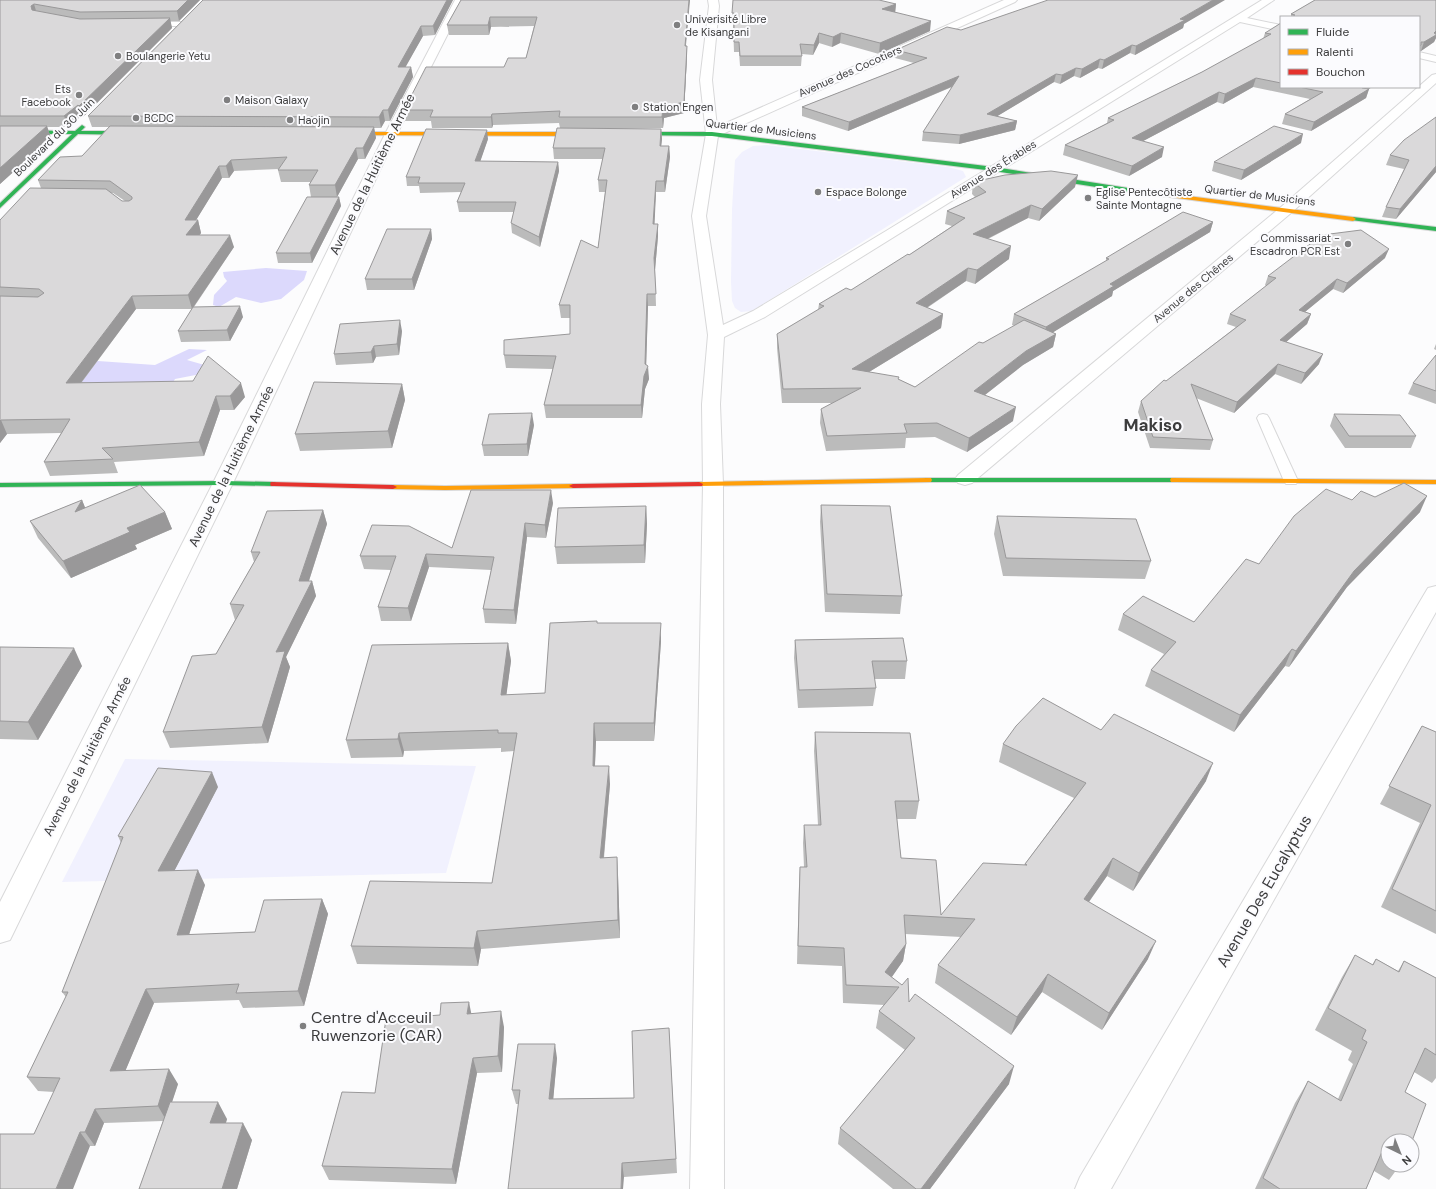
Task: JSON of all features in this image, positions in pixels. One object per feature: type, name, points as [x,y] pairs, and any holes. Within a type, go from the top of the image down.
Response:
[{"type":"street","name":"Avenue de la Huitième Armée","points":[[0,931],[223,483],[391,134],[460,0]]},
{"type":"street","points":[[707,1189],[713,484],[711,404],[716,335],[699,216],[712,134],[706,80],[714,6],[713,0]]},
{"type":"street","name":"Avenue des Cocotiers","points":[[712,134],[1012,0]]},
{"type":"street","name":"Avenue des Érables","points":[[716,335],[782,300],[891,234],[1269,0]]},
{"type":"street","points":[[1239,19],[1280,28]]},
{"type":"street","points":[[175,35],[188,21]]},
{"type":"street","points":[[1420,55],[1436,59]]},
{"type":"street","name":"Avenue des Chênes","points":[[965,479],[1286,210],[1436,77]]},
{"type":"street","name":"Boulevard du 30 Juin","points":[[0,206],[88,121]]},
{"type":"street","points":[[0,132],[147,133]]},
{"type":"street","points":[[335,134],[594,134]]},
{"type":"street","name":"Quartier de Musiciens","points":[[618,134],[712,134],[994,169],[1132,191],[1436,229]]},
{"type":"street","points":[[0,486],[223,483],[444,488],[965,479],[1436,482]]},
{"type":"street","name":"Avenue Des Eucalyptus","points":[[1092,1189],[1436,593]]},
{"type":"lane","points":[[142,24],[188,21]]},
{"type":"lane","points":[[10,196],[26,196]]},
{"type":"lane","points":[[1263,418],[1291,481]]},
{"type":"shaded area","points":[[767,145],[948,167],[963,171],[966,177],[752,311],[741,312],[735,308],[732,301],[731,282],[732,209],[735,160],[742,152],[753,146]]},
{"type":"shaded area","points":[[266,268],[307,271],[304,280],[281,299],[261,303],[236,297],[219,307],[213,305],[214,295],[227,281],[223,272]]},
{"type":"shaded area","points":[[189,349],[207,350],[187,360],[208,366],[211,372],[175,379],[167,393],[43,395],[67,367],[98,361],[155,365]]},
{"type":"shaded area","points":[[125,759],[476,766],[446,873],[62,882]]},
{"type":"building","points":[[0,0],[188,0],[177,11],[80,12],[34,4],[31,6],[32,10],[80,19],[170,18],[79,106],[78,105],[64,116],[0,116]]},
{"type":"building","points":[[203,0],[447,0],[433,26],[421,26],[398,67],[411,67],[388,110],[383,110],[379,117],[88,116]]},
{"type":"building","points":[[461,0],[689,0],[685,46],[687,46],[684,102],[663,107],[662,117],[559,117],[560,111],[492,114],[491,117],[430,117],[433,110],[404,110],[426,67],[504,67],[508,58],[526,58],[537,17],[490,17],[488,25],[447,25]]},
{"type":"building","points":[[733,0],[879,0],[896,4],[882,9],[931,21],[880,43],[841,33],[833,37],[819,33],[814,45],[800,44],[802,56],[740,56],[739,42],[734,42],[734,13],[732,13]]},
{"type":"building","points":[[1048,0],[1213,0],[1180,19],[1185,20],[1136,46],[1132,45],[1104,60],[1100,59],[1082,69],[1076,68],[1062,75],[1056,74],[987,114],[1017,121],[960,135],[923,132],[959,76],[849,122],[802,107],[927,58],[896,50],[947,27],[961,30]]},
{"type":"building","points":[[1315,0],[1436,0],[1436,31],[1434,33],[1436,35],[1424,42],[1421,42],[1420,46],[1420,16],[1294,16],[1295,15],[1291,14]]},
{"type":"building","points":[[1280,24],[1280,83],[1256,78],[1225,94],[1219,92],[1132,138],[1164,147],[1132,166],[1065,145],[1114,120],[1108,118],[1202,72],[1271,34],[1265,33]]},
{"type":"building","points":[[1304,88],[1369,89],[1314,122],[1285,114],[1323,92]]},
{"type":"building","points":[[1436,117],[1436,166],[1400,209],[1386,207],[1409,160],[1390,155],[1404,140]]},
{"type":"building","points":[[0,126],[47,126],[0,168]]},
{"type":"building","points":[[110,126],[374,127],[363,148],[356,148],[335,185],[309,185],[318,170],[278,170],[287,157],[231,160],[226,166],[219,166],[185,220],[198,220],[186,235],[230,235],[188,295],[132,296],[66,383],[193,381],[208,356],[241,383],[230,396],[216,396],[199,442],[102,448],[113,459],[44,462],[70,419],[0,421],[0,296],[38,297],[44,293],[39,289],[0,287],[0,220],[30,188],[106,189],[122,201],[129,201],[132,199],[132,197],[110,181],[38,180],[60,157],[82,156]]},
{"type":"building","points":[[1274,126],[1303,134],[1244,170],[1214,162]]},
{"type":"building","points":[[557,128],[661,129],[660,146],[669,146],[664,181],[656,181],[653,224],[658,224],[654,258],[656,294],[647,294],[645,364],[648,366],[644,376],[641,405],[544,405],[556,356],[504,355],[504,340],[570,334],[570,305],[559,305],[581,240],[598,248],[607,180],[598,180],[605,148],[553,148]]},
{"type":"building","points":[[426,129],[487,130],[475,161],[558,162],[539,237],[511,223],[516,202],[457,202],[465,183],[418,183],[420,177],[406,177]]},
{"type":"building","points":[[1051,171],[1078,175],[1042,209],[1031,205],[973,234],[1011,246],[977,270],[968,268],[916,303],[943,314],[852,369],[899,377],[898,379],[915,387],[979,342],[983,343],[1024,320],[1056,334],[1026,351],[974,391],[1016,407],[969,438],[937,423],[904,424],[907,433],[827,436],[821,409],[861,388],[783,389],[777,334],[824,306],[819,304],[846,288],[851,290],[908,254],[909,255],[965,218],[947,211],[986,192],[973,182],[1005,175]]},
{"type":"building","points":[[307,197],[339,197],[310,253],[276,253]]},
{"type":"building","points":[[1183,212],[1213,222],[1110,284],[1114,286],[1046,327],[1014,314],[1109,259],[1106,258]]},
{"type":"building","points":[[387,229],[431,229],[412,279],[365,279]]},
{"type":"building","points":[[1361,230],[1389,249],[1347,283],[1337,279],[1299,310],[1311,314],[1280,340],[1323,354],[1305,373],[1278,364],[1237,402],[1191,384],[1213,440],[1153,437],[1141,401],[1164,380],[1166,381],[1246,320],[1230,314],[1276,278],[1268,276],[1322,235]]},
{"type":"building","points":[[240,306],[227,330],[178,331],[193,307]]},
{"type":"building","points":[[400,320],[397,344],[374,346],[371,352],[334,354],[340,324]]},
{"type":"building","points":[[1436,355],[1436,391],[1413,383]]},
{"type":"building","points":[[314,382],[402,384],[388,431],[295,434]]},
{"type":"building","points":[[532,413],[527,444],[482,445],[489,414]]},
{"type":"building","points":[[1334,414],[1400,415],[1416,436],[1349,436]]},
{"type":"building","points":[[1404,483],[1427,496],[1354,571],[1296,651],[1292,649],[1240,715],[1151,670],[1176,642],[1123,614],[1143,596],[1194,622],[1246,559],[1259,564],[1294,516],[1326,489],[1352,500],[1361,491],[1375,497]]},
{"type":"building","points":[[140,485],[165,512],[127,528],[130,532],[63,561],[30,521],[82,500],[75,512]]},
{"type":"building","points":[[471,490],[551,490],[545,525],[525,523],[514,610],[483,609],[494,557],[426,554],[408,608],[378,607],[396,556],[360,556],[372,525],[409,526],[452,548]]},
{"type":"building","points":[[821,505],[890,506],[902,596],[827,594]]},
{"type":"building","points":[[646,506],[644,545],[555,547],[558,508]]},
{"type":"building","points":[[323,510],[299,581],[312,581],[276,652],[285,651],[262,727],[163,732],[192,656],[216,654],[244,605],[230,604],[260,552],[251,552],[267,511]]},
{"type":"building","points":[[997,516],[1136,519],[1151,561],[1006,558]]},
{"type":"building","points":[[597,621],[597,623],[661,623],[654,723],[594,723],[593,766],[609,766],[600,858],[617,857],[618,920],[477,931],[474,948],[351,946],[370,881],[492,883],[517,733],[498,733],[498,730],[399,733],[398,739],[346,740],[372,645],[508,643],[501,695],[545,693],[550,623]]},
{"type":"building","points":[[903,638],[907,661],[872,661],[876,688],[799,690],[795,640]]},
{"type":"building","points":[[0,647],[74,648],[28,722],[0,721]]},
{"type":"building","points":[[1043,698],[1101,730],[1114,714],[1213,763],[1139,873],[1113,858],[1084,899],[1156,941],[1109,1013],[1048,974],[1017,1017],[938,965],[975,919],[904,915],[906,944],[885,972],[902,985],[908,978],[909,1002],[915,994],[1014,1066],[921,1189],[916,1189],[840,1128],[915,1038],[879,1011],[899,987],[846,985],[844,948],[798,946],[800,867],[807,867],[804,825],[821,825],[815,732],[910,733],[919,801],[895,801],[901,858],[936,860],[941,915],[983,863],[1027,865],[1025,864],[1086,783],[1003,744],[1016,726]]},
{"type":"building","points":[[1422,726],[1436,732],[1436,911],[1392,889],[1431,805],[1389,786]]},
{"type":"building","points":[[158,768],[212,772],[158,871],[198,870],[177,935],[255,932],[264,900],[322,899],[298,991],[236,993],[239,984],[146,989],[110,1071],[169,1069],[158,1106],[95,1109],[85,1132],[80,1132],[56,1189],[0,1189],[0,1134],[34,1134],[60,1078],[27,1077],[68,992],[62,992],[123,837],[118,836]]},
{"type":"building","points":[[1355,955],[1373,965],[1376,959],[1399,972],[1404,961],[1436,978],[1436,1055],[1425,1048],[1405,1092],[1426,1104],[1415,1133],[1380,1133],[1380,1156],[1366,1189],[1280,1189],[1263,1178],[1308,1081],[1341,1101],[1367,1042],[1362,1039],[1366,1030],[1328,1008]]},
{"type":"building","points":[[469,1002],[467,1014],[501,1011],[498,1056],[473,1058],[452,1169],[322,1166],[342,1092],[375,1093],[386,1019],[440,1015],[441,1003]]},
{"type":"building","points":[[669,1028],[676,1159],[622,1163],[621,1189],[508,1189],[520,1090],[512,1090],[518,1044],[555,1044],[549,1099],[634,1098],[632,1031]]},
{"type":"building","points":[[170,1102],[218,1102],[210,1123],[243,1123],[222,1189],[139,1189]]},
{"type":"traffic: fast","points":[[0,206],[82,127]]},
{"type":"traffic: fast","points":[[0,132],[135,133]]},
{"type":"traffic: fast","points":[[631,134],[712,134],[994,169],[1141,192]]},
{"type":"traffic: fast","points":[[1353,219],[1436,229]]},
{"type":"traffic: fast","points":[[928,480],[1174,480]]},
{"type":"traffic: fast","points":[[0,485],[274,484]]},
{"type":"traffic: slow","points":[[345,134],[585,134]]},
{"type":"traffic: slow","points":[[1141,192],[1353,219]]},
{"type":"traffic: slow","points":[[699,484],[928,480]]},
{"type":"traffic: slow","points":[[1174,480],[1436,482]]},
{"type":"traffic: slow","points":[[393,487],[445,488],[573,486]]},
{"type":"traffic: jam","points":[[274,484],[393,487]]},
{"type":"traffic: jam","points":[[573,486],[699,484]]},
{"type":"place","name":"Univerisité Libre de Kisangani","points":[[677,25]]},
{"type":"place","name":"Boulangerie Yetu","points":[[118,56]]},
{"type":"place","name":"Ets Facebook","points":[[79,95]]},
{"type":"place","name":"Maison Galaxy","points":[[227,100]]},
{"type":"place","name":"Station Engen","points":[[635,107]]},
{"type":"place","name":"BCDC","points":[[136,118]]},
{"type":"place","name":"Haojin","points":[[290,120]]},
{"type":"place","name":"Espace Bolonge","points":[[818,192]]},
{"type":"place","name":"Eglise Pentecôtiste Sainte Montagne","points":[[1088,198]]},
{"type":"place","name":"Commissariat - Escadron PCR Est","points":[[1348,244]]},
{"type":"place","name":"Centre d'Acceuil Ruwenzorie (CAR)","points":[[303,1026]]},
{"type":"district","name":"Makiso","points":[[1153,425]]}]
